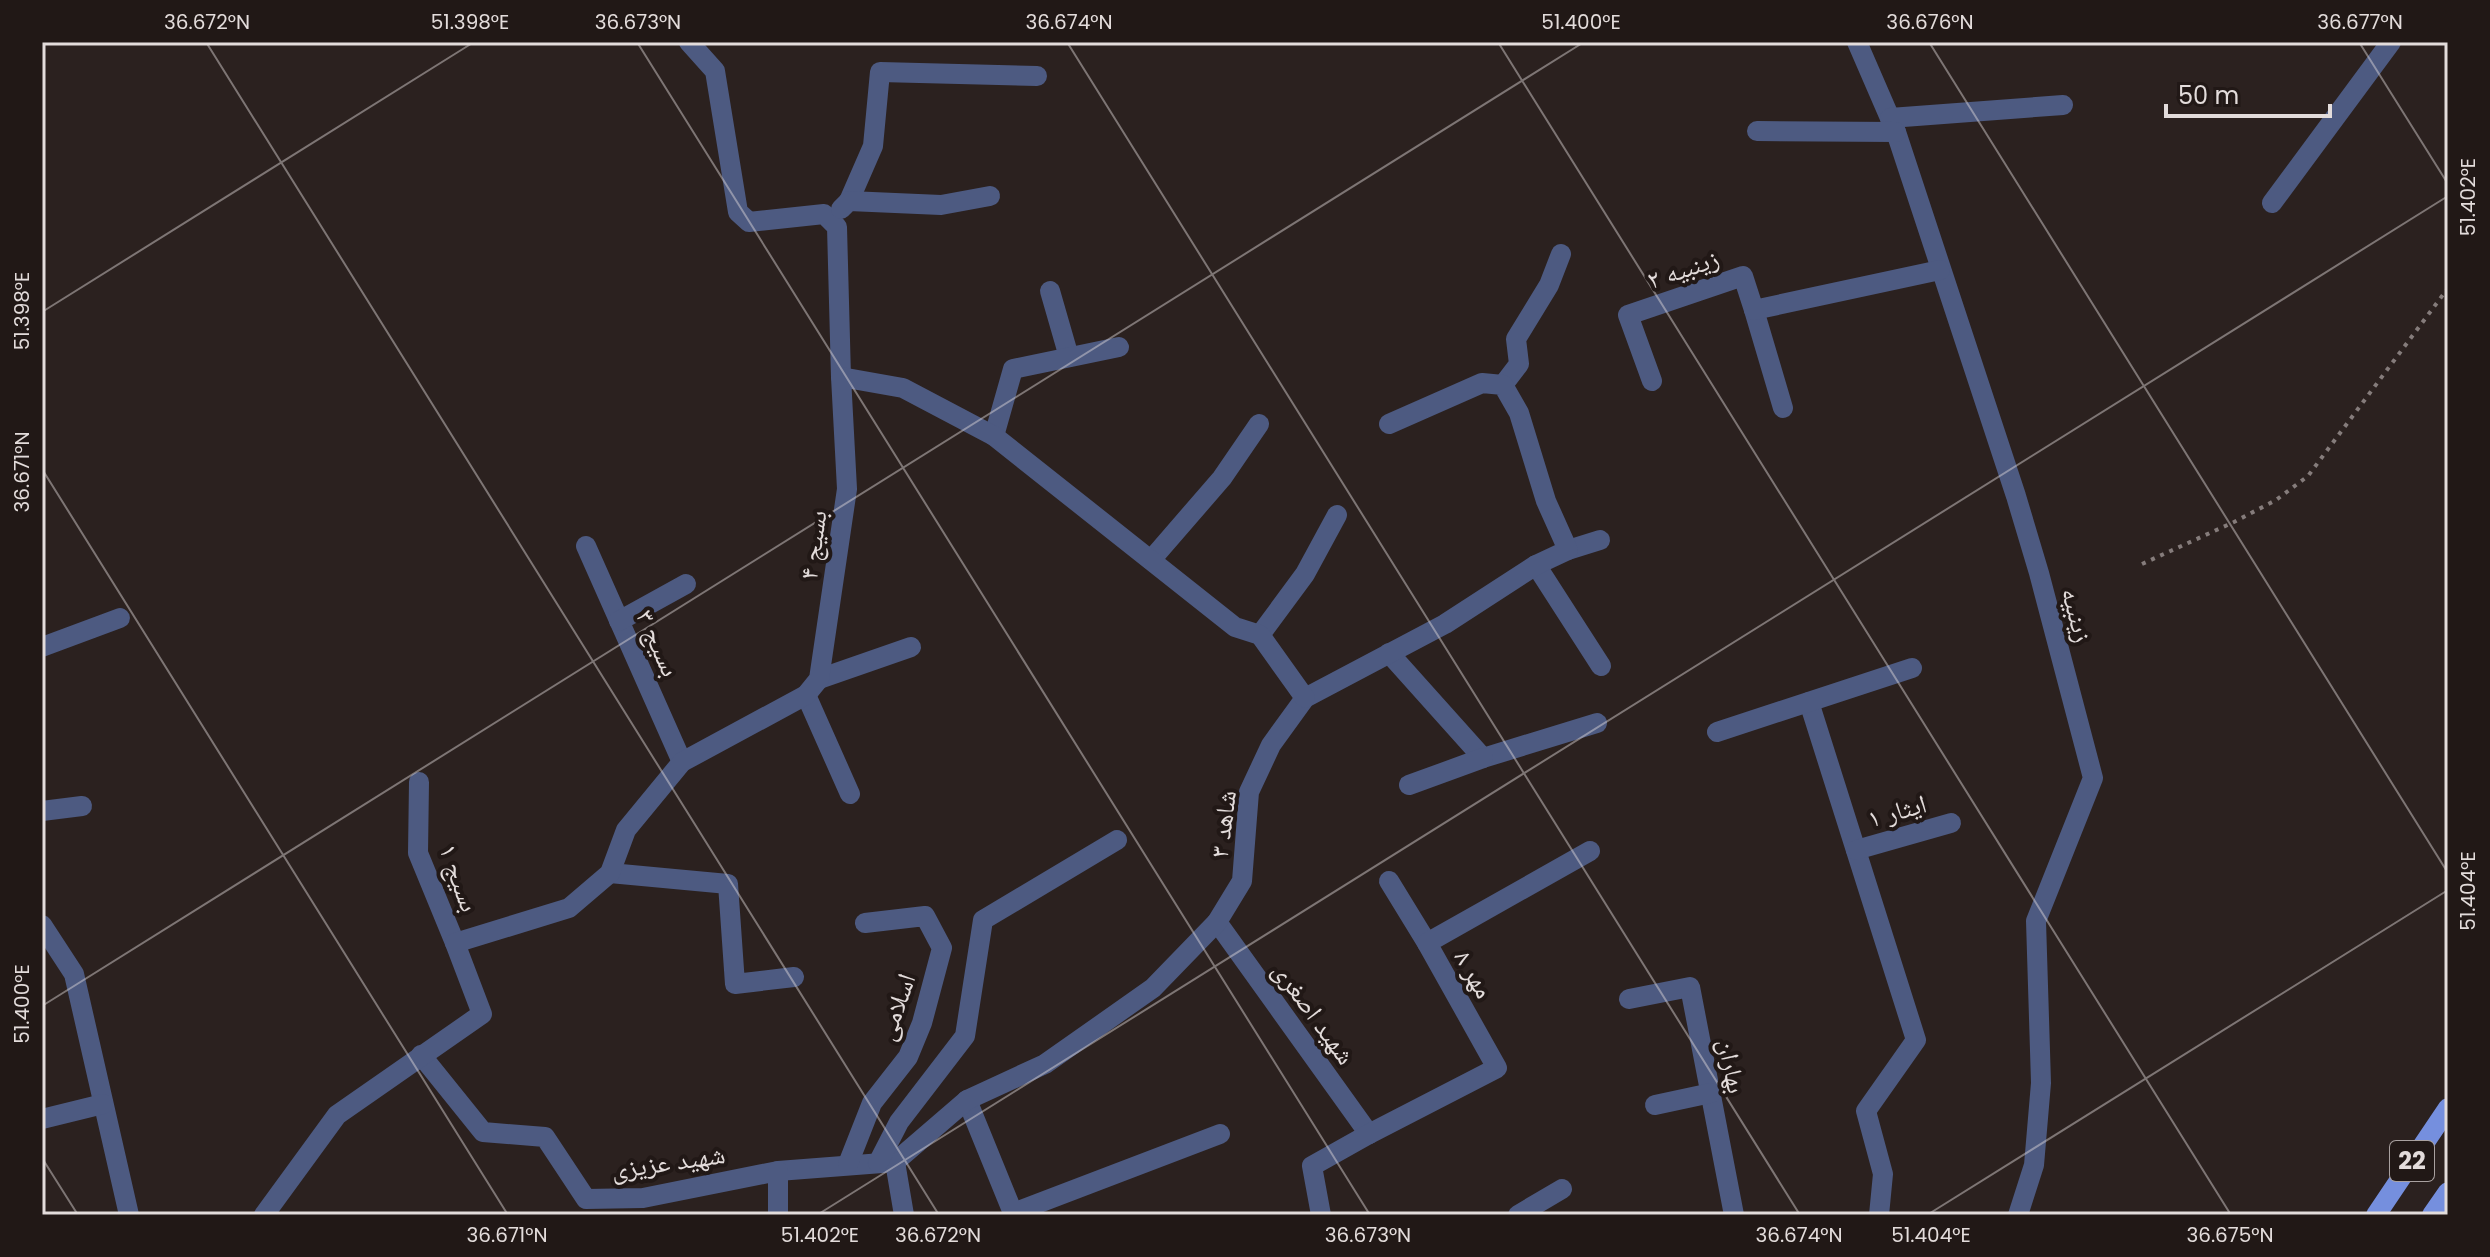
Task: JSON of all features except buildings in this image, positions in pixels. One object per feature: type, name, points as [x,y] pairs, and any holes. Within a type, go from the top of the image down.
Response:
[{"type":"main road","name":"22","points":[[2376,1215],[2447,1110]]},
{"type":"main road","points":[[2432,1215],[2448,1192]]},
{"type":"street","points":[[689,42],[715,71],[738,212],[749,222],[824,214],[830,220],[849,201],[873,146],[880,72],[1037,76]]},
{"type":"street","name":"زینبیه","points":[[1857,42],[1893,125],[2035,560],[2093,778],[2036,921],[2041,1083],[2034,1165],[2018,1215]]},
{"type":"street","points":[[2272,203],[2391,42]]},
{"type":"street","points":[[1757,131],[1893,125],[2063,105]]},
{"type":"street","points":[[849,201],[941,205],[990,196]]},
{"type":"street","name":"بسیج ۴","points":[[813,687],[847,489],[837,227],[830,220]]},
{"type":"street","points":[[1503,385],[1519,364],[1516,339],[1549,285],[1561,254]]},
{"type":"street","points":[[1783,408],[1754,310],[1940,270]]},
{"type":"street","name":"زینبیه ۲","points":[[1652,381],[1628,315],[1743,276],[1754,310]]},
{"type":"street","points":[[1050,291],[1069,357]]},
{"type":"street","points":[[994,436],[1013,369],[1119,347]]},
{"type":"street","points":[[841,377],[903,388],[994,436],[1235,627],[1260,635],[1305,698]]},
{"type":"street","points":[[1389,424],[1482,383],[1503,385]]},
{"type":"street","points":[[1503,385],[1519,413],[1546,501],[1568,550]]},
{"type":"street","points":[[1151,560],[1222,478],[1259,424]]},
{"type":"street","points":[[1260,635],[1305,574],[1337,515]]},
{"type":"street","name":"شاهد ۳","points":[[887,1162],[967,1100],[1045,1064],[1153,988],[1217,922],[1242,881],[1249,792],[1271,745],[1305,698],[1445,624],[1536,565],[1600,540]]},
{"type":"street","name":"بسیج ۳","points":[[586,546],[682,762]]},
{"type":"street","points":[[1536,565],[1601,666]]},
{"type":"street","points":[[619,621],[686,584]]},
{"type":"street","points":[[42,647],[120,618]]},
{"type":"street","points":[[264,1215],[337,1115],[482,1014],[455,943],[569,908],[610,873],[626,830],[682,762],[813,687],[911,647]]},
{"type":"street","points":[[1389,653],[1483,758]]},
{"type":"street","points":[[1717,732],[1912,668]]},
{"type":"street","points":[[813,687],[850,794]]},
{"type":"street","points":[[1809,702],[1916,1040],[1866,1111],[1883,1174],[1879,1215]]},
{"type":"street","points":[[1409,785],[1483,758],[1597,723]]},
{"type":"street","name":"بسیج ۱","points":[[419,782],[418,853],[455,943]]},
{"type":"street","points":[[42,811],[82,806]]},
{"type":"street","name":"ایثار ۱","points":[[1856,850],[1951,823]]},
{"type":"street","points":[[904,1215],[887,1162],[899,1122],[965,1036],[983,920],[1117,840]]},
{"type":"street","name":"مهر ۸","points":[[1369,1134],[1497,1068],[1427,943],[1590,851]]},
{"type":"street","points":[[610,873],[728,884],[735,984],[794,977]]},
{"type":"street","points":[[1389,881],[1427,943]]},
{"type":"street","name":"اسلامی","points":[[848,1164],[872,1103],[908,1057],[922,1023],[942,948],[925,916],[865,923]]},
{"type":"street","name":"شهید اصغری","points":[[1217,922],[1369,1134]]},
{"type":"street","points":[[42,925],[74,974],[129,1215]]},
{"type":"street","name":"بهاران","points":[[1629,999],[1690,987],[1734,1215]]},
{"type":"street","name":"شهید عزیزی","points":[[421,1055],[483,1132],[545,1137],[586,1199],[643,1198],[778,1171],[887,1162]]},
{"type":"street","points":[[1655,1105],[1711,1093]]},
{"type":"street","points":[[967,1100],[1013,1213],[1220,1134]]},
{"type":"street","points":[[42,1119],[103,1104]]},
{"type":"street","points":[[1321,1215],[1312,1166],[1369,1134]]},
{"type":"street","points":[[778,1171],[778,1215]]},
{"type":"street","points":[[1518,1215],[1562,1189]]},
{"type":"path","points":[[2142,564],[2276,500],[2308,476],[2448,288]]}]
